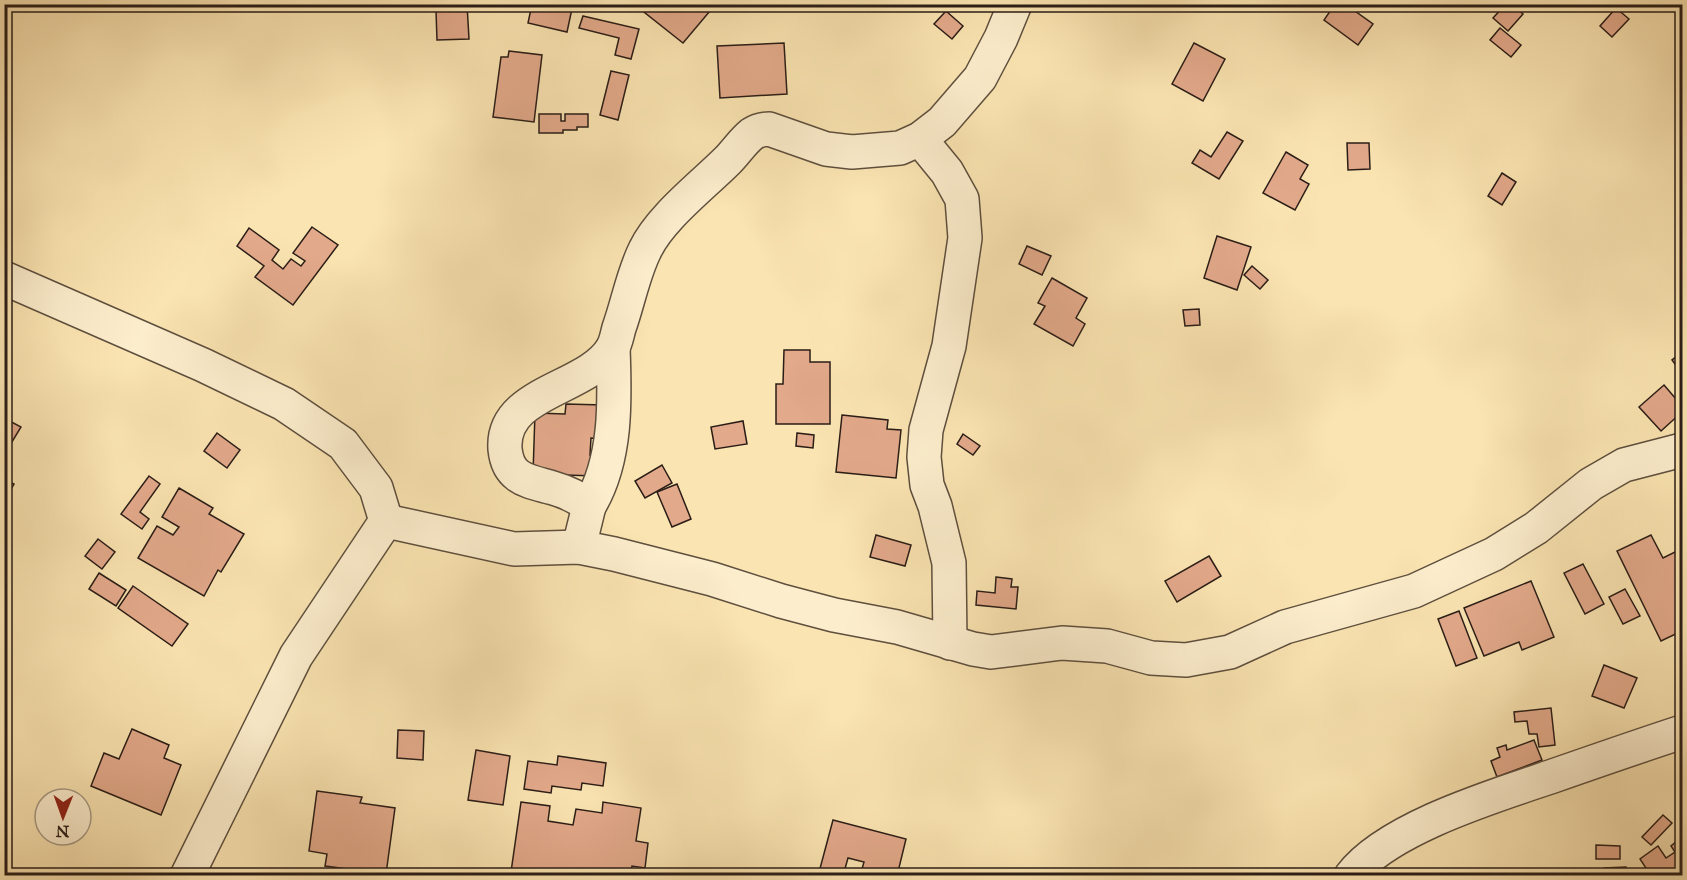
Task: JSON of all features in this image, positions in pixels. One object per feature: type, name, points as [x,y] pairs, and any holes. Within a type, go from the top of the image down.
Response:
[{"type":"street","points":[[579,547],[589,506],[598,491],[610,439],[615,389],[613,348],[644,250],[658,229],[752,134],[760,129],[770,129],[826,148],[852,152],[900,148],[920,139],[942,122],[980,78],[1001,38],[1015,4]]},
{"type":"street","points":[[920,139],[947,172],[962,199],[965,238],[949,346],[926,430],[924,457],[927,485],[935,506],[949,563],[950,643]]},
{"type":"street","points":[[4,279],[203,365],[284,404],[343,444],[376,488],[386,521]]},
{"type":"street","points":[[589,506],[577,496],[520,479],[511,468],[505,450],[506,436],[513,418],[526,405],[600,364],[613,348]]},
{"type":"street","points":[[386,521],[514,549],[579,547],[655,563],[781,601],[834,615],[897,627],[950,643],[991,652],[1062,643],[1107,646],[1150,658],[1186,660],[1230,652],[1285,627],[1414,591],[1494,554],[1536,528],[1591,484],[1624,465],[1683,450]]},
{"type":"street","points":[[187,876],[296,656],[386,521]]},
{"type":"street","points":[[1351,876],[1371,856],[1402,835],[1478,801],[1683,732]]},
{"type":"building","points":[[425,4],[467,4],[469,39],[437,40],[436,11],[425,11]]},
{"type":"building","points":[[532,4],[573,4],[567,32],[528,23]]},
{"type":"building","points":[[650,4],[715,5],[683,43],[644,12]]},
{"type":"building","points":[[1335,4],[1345,4],[1373,24],[1358,45],[1324,20]]},
{"type":"building","points":[[1506,4],[1512,4],[1523,14],[1508,31],[1493,18]]},
{"type":"building","points":[[1616,8],[1629,19],[1612,37],[1600,26]]},
{"type":"building","points":[[946,11],[963,26],[952,39],[934,24]]},
{"type":"building","points":[[583,16],[639,29],[631,59],[615,55],[619,38],[579,28]]},
{"type":"building","points":[[1500,28],[1521,45],[1511,57],[1490,40]]},
{"type":"building","points":[[784,43],[787,94],[720,98],[717,46]]},
{"type":"building","points":[[1194,43],[1225,59],[1203,101],[1172,84]]},
{"type":"building","points":[[509,51],[542,55],[534,122],[493,117],[501,57],[508,57]]},
{"type":"building","points":[[611,71],[629,75],[618,120],[600,115]]},
{"type":"building","points":[[539,114],[561,114],[561,121],[565,121],[565,114],[588,114],[588,127],[563,130],[563,133],[539,133]]},
{"type":"building","points":[[1227,132],[1243,141],[1219,179],[1192,163],[1200,150],[1211,157]]},
{"type":"building","points":[[1347,143],[1369,143],[1370,169],[1348,170]]},
{"type":"building","points":[[1286,152],[1308,165],[1300,179],[1309,184],[1295,210],[1263,193]]},
{"type":"building","points":[[1502,173],[1516,182],[1502,205],[1488,196]]},
{"type":"building","points":[[312,227],[338,245],[293,305],[255,277],[264,266],[237,246],[249,228],[279,250],[272,260],[283,269],[291,259],[301,266],[305,261],[293,253]]},
{"type":"building","points":[[1217,236],[1251,247],[1237,290],[1204,278]]},
{"type":"building","points":[[1027,246],[1051,256],[1042,275],[1019,264]]},
{"type":"building","points":[[1252,266],[1268,280],[1260,289],[1244,275]]},
{"type":"building","points":[[1052,278],[1087,298],[1076,318],[1085,324],[1073,346],[1034,324],[1045,306],[1038,303]]},
{"type":"building","points":[[1199,309],[1200,325],[1185,326],[1183,310]]},
{"type":"building","points":[[784,350],[810,350],[810,362],[830,362],[830,424],[776,424],[776,384],[783,384]]},
{"type":"building","points":[[1682,352],[1682,374],[1672,360]]},
{"type":"building","points":[[1664,385],[1682,406],[1682,412],[1661,431],[1639,407]]},
{"type":"building","points":[[566,404],[603,405],[602,439],[591,438],[590,455],[596,455],[596,476],[533,474],[535,413],[565,414]]},
{"type":"building","points":[[842,415],[888,420],[887,429],[901,430],[896,478],[836,472]]},
{"type":"building","points":[[4,418],[21,427],[4,455]]},
{"type":"building","points":[[743,421],[747,444],[715,449],[711,427]]},
{"type":"building","points":[[217,433],[240,450],[227,468],[204,451]]},
{"type":"building","points":[[797,433],[814,435],[813,448],[796,446]]},
{"type":"building","points":[[963,434],[980,446],[973,455],[957,444]]},
{"type":"building","points":[[662,465],[672,483],[645,498],[635,481]]},
{"type":"building","points":[[149,476],[160,484],[140,512],[149,519],[142,529],[121,514]]},
{"type":"building","points":[[4,479],[14,484],[6,498],[4,497]]},
{"type":"building","points":[[677,484],[691,519],[672,527],[657,492]]},
{"type":"building","points":[[179,488],[213,508],[209,514],[244,534],[221,572],[218,570],[204,596],[138,558],[157,526],[173,535],[179,527],[162,517]]},
{"type":"building","points":[[876,535],[911,545],[905,566],[870,557]]},
{"type":"building","points":[[1651,535],[1663,558],[1679,550],[1682,558],[1682,631],[1661,641],[1617,551]]},
{"type":"building","points":[[98,539],[115,552],[102,569],[85,556]]},
{"type":"building","points":[[1209,556],[1221,576],[1177,602],[1165,581]]},
{"type":"building","points":[[1583,564],[1604,604],[1585,614],[1564,573]]},
{"type":"building","points":[[99,573],[126,590],[116,606],[89,589]]},
{"type":"building","points":[[996,577],[1012,579],[1011,587],[1018,587],[1016,609],[976,605],[977,591],[995,593]]},
{"type":"building","points":[[1531,581],[1554,637],[1522,650],[1519,642],[1484,656],[1464,608]]},
{"type":"building","points":[[133,586],[188,624],[172,646],[118,608]]},
{"type":"building","points":[[1625,589],[1640,616],[1623,624],[1609,597]]},
{"type":"building","points":[[1459,611],[1477,658],[1456,666],[1438,619]]},
{"type":"building","points":[[1604,665],[1637,678],[1624,708],[1592,696]]},
{"type":"building","points":[[1551,708],[1555,745],[1539,747],[1537,734],[1529,734],[1527,721],[1515,722],[1514,712]]},
{"type":"building","points":[[132,729],[169,745],[164,758],[181,765],[161,815],[91,786],[104,753],[119,759]]},
{"type":"building","points":[[398,730],[424,731],[423,760],[397,758]]},
{"type":"building","points":[[1534,740],[1542,760],[1497,777],[1491,761],[1500,757],[1497,748],[1506,745],[1507,750]]},
{"type":"building","points":[[476,750],[510,756],[503,805],[468,800]]},
{"type":"building","points":[[558,756],[606,763],[603,786],[582,783],[581,790],[552,786],[551,793],[524,789],[528,761],[557,765]]},
{"type":"building","points":[[317,791],[362,797],[360,803],[395,808],[386,874],[325,866],[327,854],[309,851]]},
{"type":"building","points":[[521,802],[550,806],[548,821],[573,825],[576,809],[602,813],[603,802],[641,808],[636,841],[648,843],[645,868],[632,866],[630,876],[533,876],[511,872]]},
{"type":"building","points":[[1663,815],[1672,823],[1651,845],[1642,837]]},
{"type":"building","points":[[833,820],[906,839],[897,876],[860,876],[864,862],[848,858],[843,876],[818,876]]},
{"type":"building","points":[[1682,837],[1682,875],[1651,876],[1640,859],[1658,846],[1666,858],[1675,852],[1671,846]]},
{"type":"building","points":[[1596,845],[1620,846],[1620,859],[1596,859]]},
{"type":"building","points":[[1626,867],[1627,876],[1604,876],[1604,868]]}]
